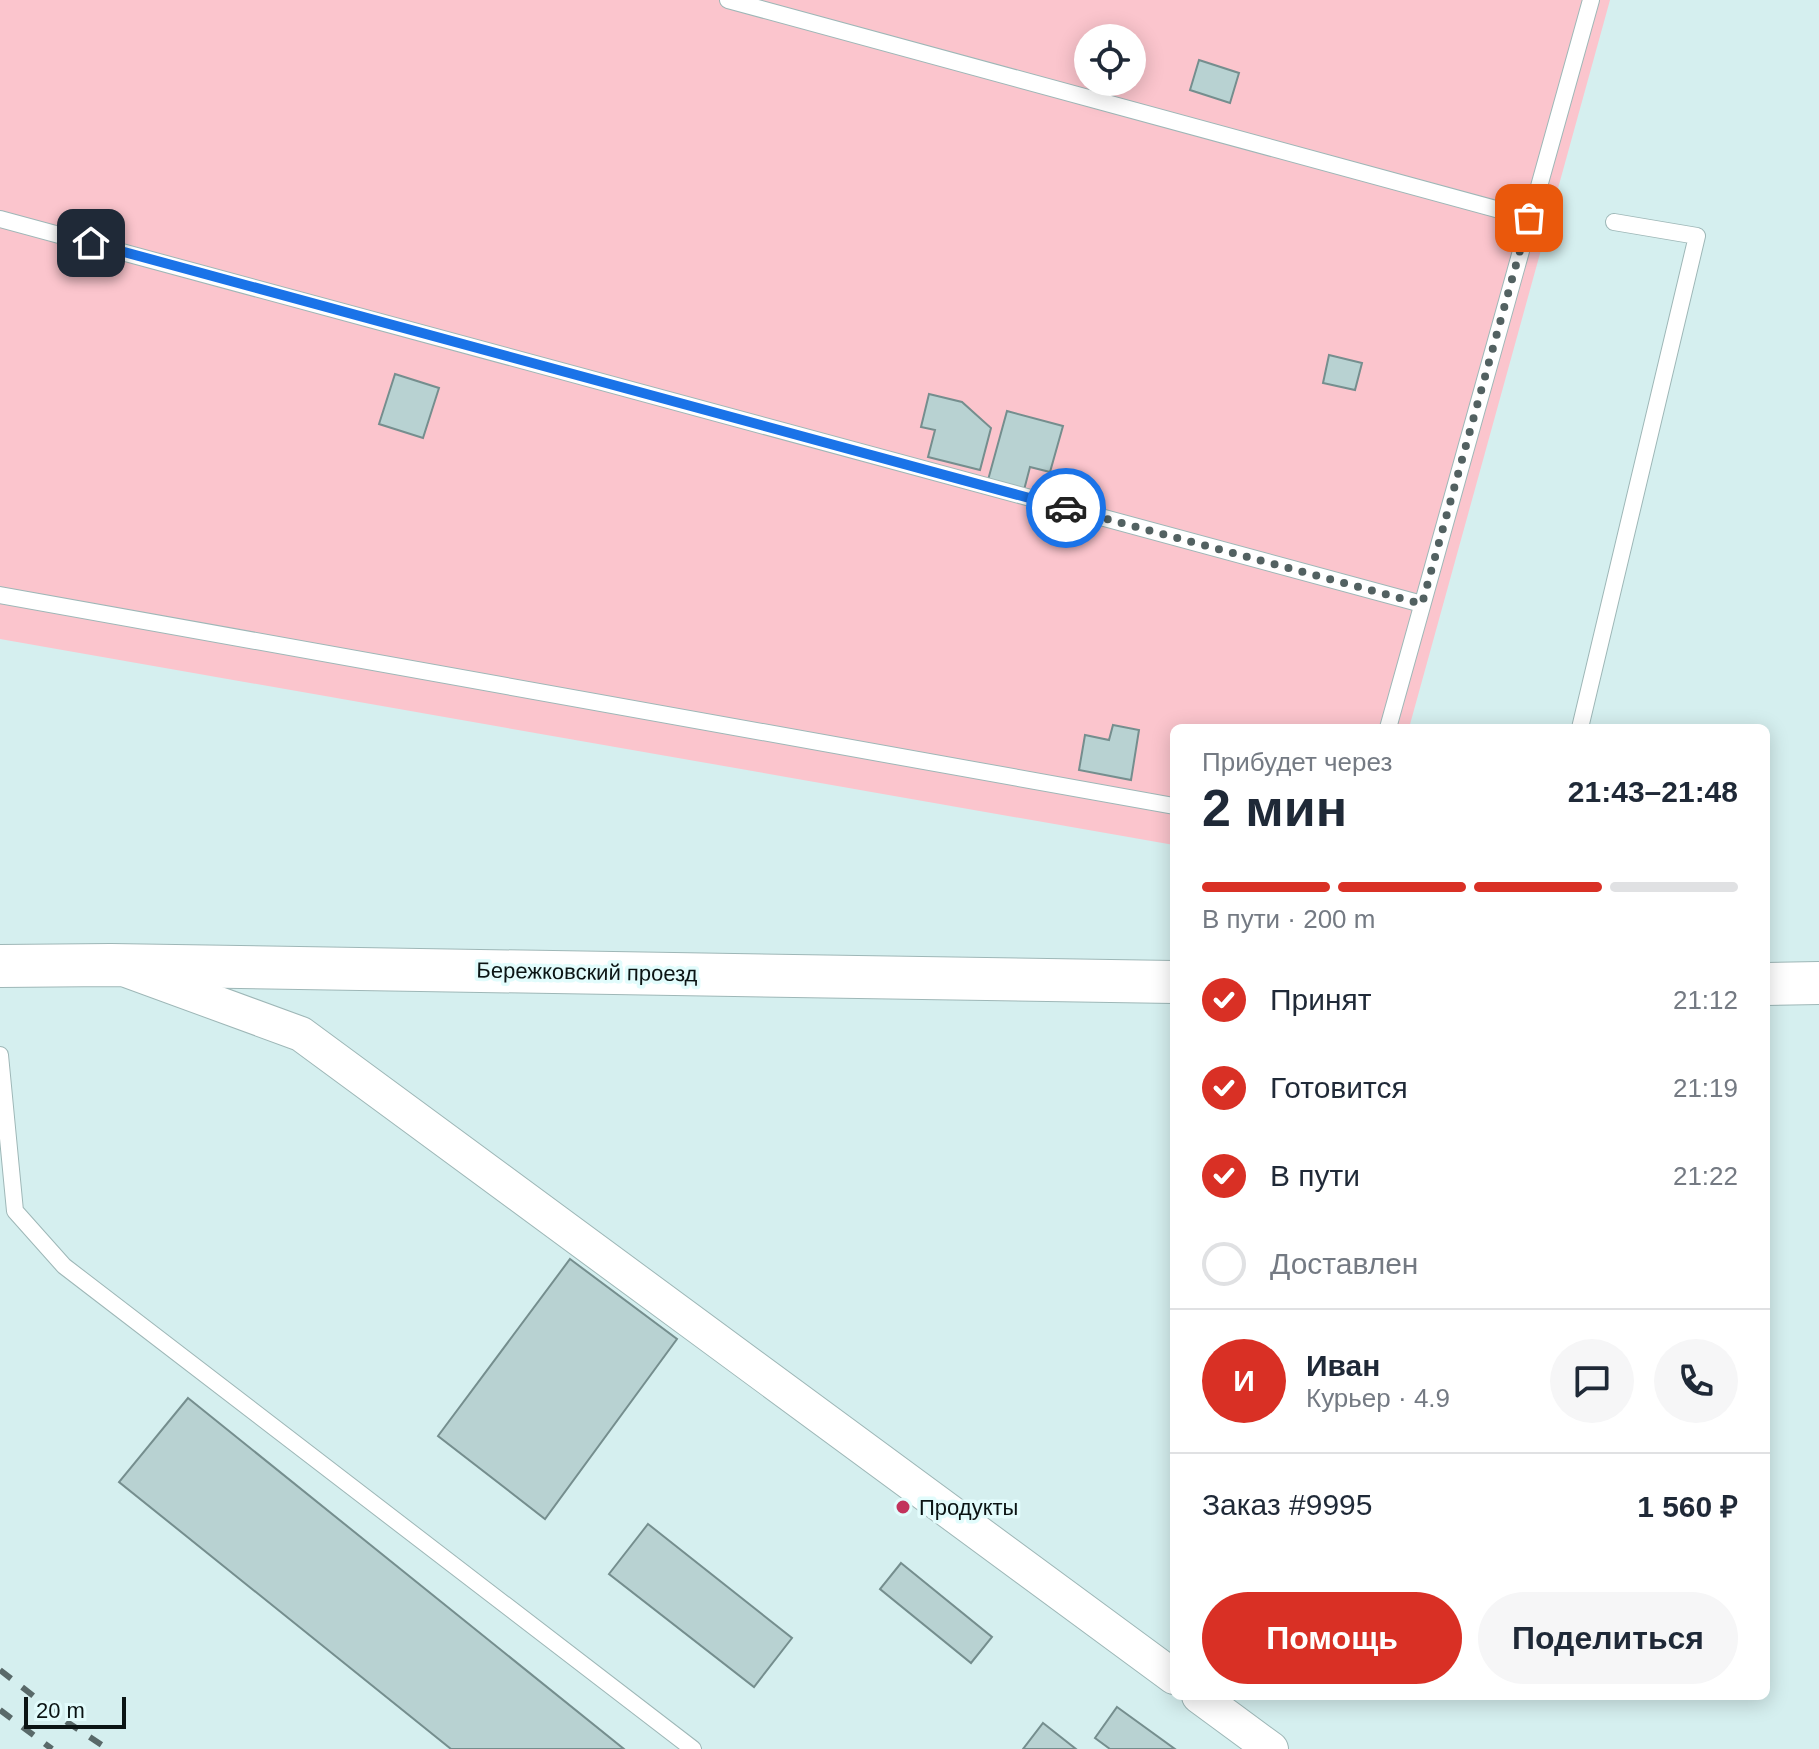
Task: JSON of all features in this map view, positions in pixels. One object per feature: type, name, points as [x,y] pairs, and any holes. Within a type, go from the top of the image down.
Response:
[{"type":"street","name":"Бережковский проезд","points":[[0,966],[111,965],[1170,982]]},
{"type":"street","points":[[111,965],[301,1034],[1170,1674]]},
{"type":"street","points":[[1770,984],[1819,983]]},
{"type":"street","points":[[1204,1700],[1271,1749]]},
{"type":"lane","points":[[728,0],[1529,218]]},
{"type":"lane","points":[[1389,724],[1591,0]]},
{"type":"lane","points":[[0,219],[1422,604]]},
{"type":"lane","points":[[1581,724],[1697,236],[1614,222]]},
{"type":"lane","points":[[0,595],[1170,805]]},
{"type":"lane","points":[[0,1055],[15,1211],[64,1266],[693,1749]]},
{"type":"shaded area","points":[[0,0],[1610,0],[1410,724],[1170,724],[1170,844],[0,639]]},
{"type":"building","points":[[1199,60],[1239,73],[1230,103],[1190,90]]},
{"type":"building","points":[[1329,355],[1362,363],[1355,390],[1323,383]]},
{"type":"building","points":[[395,374],[439,388],[423,438],[379,424]]},
{"type":"building","points":[[929,394],[962,402],[991,428],[980,470],[928,457],[935,430],[921,427]]},
{"type":"building","points":[[1007,411],[1063,426],[1050,472],[1030,467],[1024,490],[988,480]]},
{"type":"building","points":[[1113,725],[1139,730],[1131,780],[1079,770],[1085,735],[1109,740]]},
{"type":"building","points":[[570,1259],[677,1339],[545,1519],[438,1436]]},
{"type":"building","points":[[188,1398],[624,1749],[451,1749],[119,1482]]},
{"type":"building","points":[[648,1524],[792,1638],[754,1687],[609,1574]]},
{"type":"building","points":[[901,1563],[992,1637],[971,1663],[880,1589]]},
{"type":"building","points":[[1117,1707],[1175,1749],[1110,1749],[1095,1738]]},
{"type":"building","points":[[1043,1723],[1076,1749],[1023,1749]]},
{"type":"railway","points":[[0,1670],[67,1722],[108,1749]]},
{"type":"railway","points":[[0,1710],[52,1749]]},
{"type":"way so far","points":[[1066,508],[1422,604],[1529,218]]},
{"type":"place","name":"Продукты","points":[[903,1507]]},
{"type":"route","points":[[91,243],[1066,508]]}]
